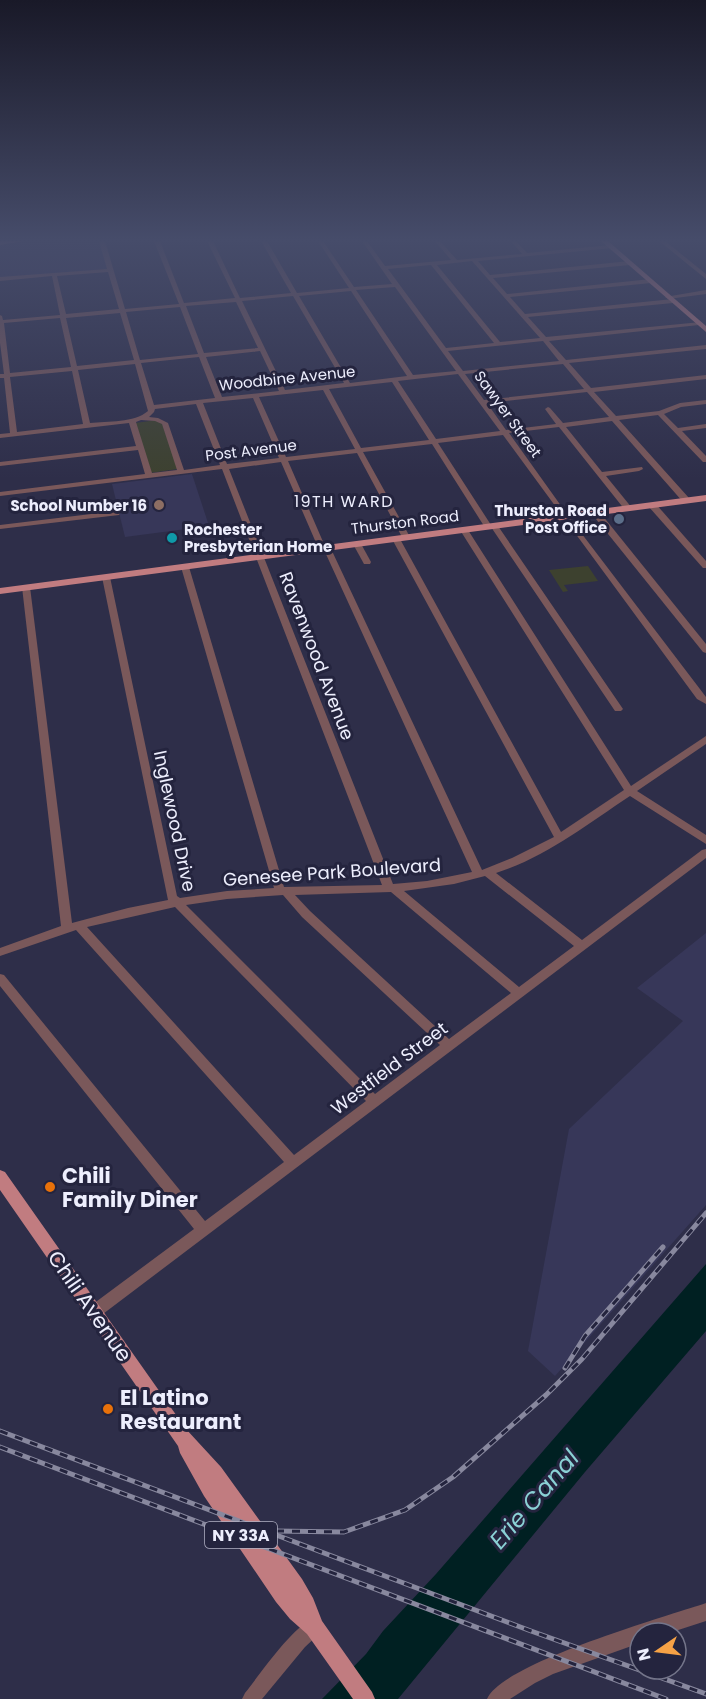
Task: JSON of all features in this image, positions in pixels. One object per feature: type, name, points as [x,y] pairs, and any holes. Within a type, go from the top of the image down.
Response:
[{"type":"main road","points":[[696,320],[706,330]]},
{"type":"main road","name":"Thurston Road","points":[[0,591],[706,498]]},
{"type":"main road","name":"Chili Avenue","points":[[0,1177],[180,1435],[210,1490],[283,1595],[314,1627],[365,1699]]},
{"type":"street","points":[[14,434],[4,375],[0,322],[18,320]]},
{"type":"street","points":[[64,320],[87,426]]},
{"type":"street","points":[[126,320],[156,419]]},
{"type":"street","points":[[188,320],[219,399]]},
{"type":"street","points":[[248,320],[283,392]]},
{"type":"street","points":[[310,320],[348,385]]},
{"type":"street","points":[[373,320],[412,378]]},
{"type":"street","name":"Sawyer Street","points":[[422,320],[700,697],[706,701]]},
{"type":"street","points":[[479,320],[498,344]]},
{"type":"street","points":[[528,320],[686,500]]},
{"type":"street","points":[[444,350],[699,323]]},
{"type":"street","name":"Woodbine Avenue","points":[[152,408],[706,347]]},
{"type":"street","points":[[4,375],[262,349]]},
{"type":"street","points":[[482,402],[706,377]]},
{"type":"street","points":[[394,380],[491,526],[618,709]]},
{"type":"street","points":[[325,388],[360,451],[401,538],[560,839]]},
{"type":"street","points":[[255,395],[324,548],[483,873],[582,946]]},
{"type":"street","name":"Ravenwood Avenue","points":[[199,402],[392,889],[519,993]]},
{"type":"street","name":"Post Avenue","points":[[0,494],[614,419],[660,413],[680,405],[706,402]]},
{"type":"street","points":[[134,420],[148,416],[152,408]]},
{"type":"street","points":[[548,409],[628,508]]},
{"type":"street","points":[[660,413],[706,460]]},
{"type":"street","points":[[0,436],[156,419],[165,424],[182,472]]},
{"type":"street","points":[[134,420],[149,476]]},
{"type":"street","points":[[677,430],[706,426]]},
{"type":"street","points":[[0,464],[140,448]]},
{"type":"street","points":[[601,474],[639,469]]},
{"type":"street","points":[[652,505],[706,566]]},
{"type":"street","points":[[595,512],[706,650]]},
{"type":"street","points":[[0,527],[116,513]]},
{"type":"street","points":[[464,530],[629,791],[706,840]]},
{"type":"street","points":[[357,544],[367,562]]},
{"type":"street","points":[[185,567],[283,891],[448,1045]]},
{"type":"street","name":"Inglewood Drive","points":[[106,577],[172,893],[176,903],[375,1102]]},
{"type":"street","points":[[26,587],[73,927],[293,1163]]},
{"type":"street","name":"Genesee Park Boulevard","points":[[0,952],[73,927],[176,903],[283,891],[392,889],[442,883],[483,873],[527,856],[560,839],[706,739]]},
{"type":"street","name":"Westfield Street","points":[[94,1312],[706,853]]},
{"type":"street","points":[[0,978],[203,1229]]},
{"type":"street","points":[[680,1621],[706,1612]]},
{"type":"street","points":[[251,1699],[302,1637],[314,1627]]},
{"type":"street","points":[[496,1699],[517,1682],[536,1672],[628,1639]]},
{"type":"shaded area","points":[[157,420],[162,423],[178,469],[150,473],[135,423]]},
{"type":"shaded area","name":"School Number 16","points":[[192,474],[209,526],[125,537],[112,484]]},
{"type":"shaded area","points":[[588,566],[598,581],[564,585],[568,591],[563,592],[549,570]]},
{"type":"shaded area","points":[[706,933],[706,1205],[555,1376],[528,1351],[569,1129],[683,1021],[637,988]]},
{"type":"water","name":"Erie Canal","points":[[706,1264],[706,1331],[585,1472],[398,1699],[322,1699],[366,1654],[383,1631],[436,1574]]},
{"type":"railway","points":[[276,1531],[344,1532],[405,1510],[453,1477],[546,1395],[582,1359],[706,1213]]},
{"type":"railway","points":[[565,1368],[585,1336],[663,1247]]},
{"type":"railway","points":[[0,1431],[531,1631],[706,1694]]},
{"type":"railway","points":[[0,1447],[666,1699]]},
{"type":"place","name":"School Number 16","points":[[159,505]]},
{"type":"place","name":"Thurston Road Post Office","points":[[619,519]]},
{"type":"place","name":"Rochester Presbyterian Home","points":[[172,538]]},
{"type":"place","name":"Chili Family Diner","points":[[50,1187]]},
{"type":"place","name":"El Latino Restaurant","points":[[108,1409]]},
{"type":"district","name":"19TH WARD","points":[[344,501]]}]
